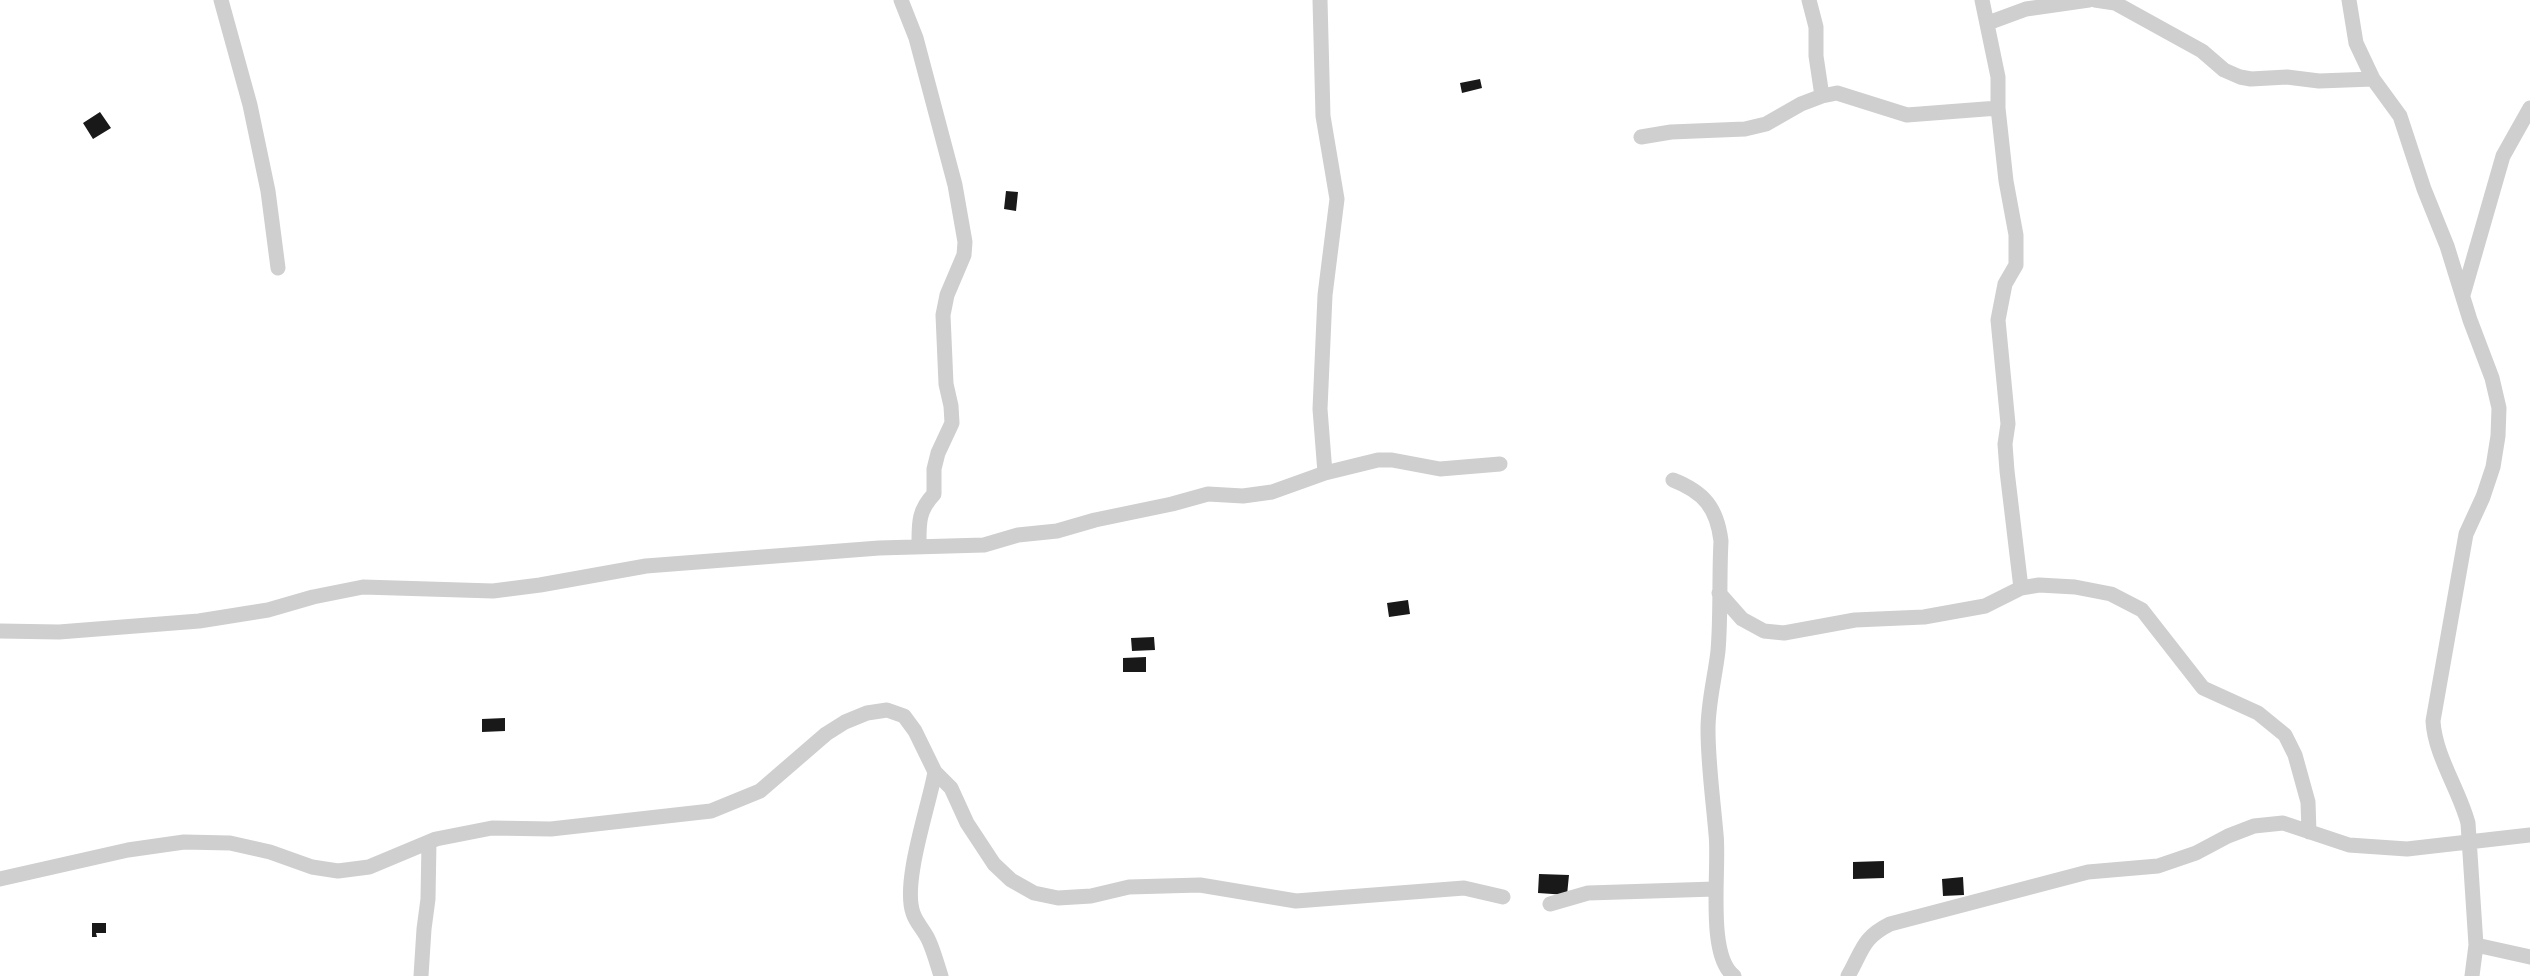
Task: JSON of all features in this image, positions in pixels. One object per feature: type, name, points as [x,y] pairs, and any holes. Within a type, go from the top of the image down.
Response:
[{"type":"street","points":[[221,0],[250,105],[266,180],[278,268]]},
{"type":"street","points":[[901,0],[916,38],[956,185],[966,242],[964,255],[946,295],[943,315],[946,384],[952,423],[938,453],[934,469],[934,494],[924,504],[919,521],[919,545]]},
{"type":"street","points":[[1320,0],[1323,116],[1337,199],[1324,313],[1320,409],[1325,473]]},
{"type":"street","points":[[1809,0],[1816,27],[1816,56],[1822,96]]},
{"type":"street","points":[[1982,0],[1998,77],[1998,108],[2006,181],[2016,235],[2016,265],[2005,284],[1998,320],[2008,424],[2005,444],[2007,471],[2022,588]]},
{"type":"street","points":[[1988,23],[2026,9],[2089,0]]},
{"type":"street","points":[[2095,0],[2115,3],[2202,51],[2224,70],[2240,77],[2251,79],[2287,77],[2319,81],[2373,79]]},
{"type":"street","points":[[2349,0],[2356,44],[2373,79],[2400,116],[2492,378],[2499,408],[2498,436],[2493,466],[2483,497],[2466,534],[2433,721],[2434,735],[2463,804],[2468,823],[2475,945],[2472,976]]},
{"type":"street","points":[[1641,137],[1671,132],[1745,129],[1766,124],[1801,104],[1838,93],[1907,115],[1998,108]]},
{"type":"street","points":[[2463,295],[2504,156],[2530,108]]},
{"type":"street","points":[[0,631],[59,632],[199,621],[268,610],[313,597],[363,587],[493,591],[646,566],[919,545],[984,545],[1018,535],[1057,531],[1208,494],[1243,496],[1272,492],[1325,473],[1378,460],[1440,469],[1500,464]]},
{"type":"street","points":[[1673,480],[1692,487],[1704,496],[1719,525],[1721,541],[1718,650],[1707,726],[1710,789],[1717,836],[1715,889],[1721,955],[1724,965],[1734,976]]},
{"type":"street","points":[[1719,593],[1742,618],[1764,631],[1784,633],[1855,620],[1924,617],[1985,606],[2022,588],[2039,585],[2111,594],[2142,610],[2186,663],[2199,684],[2221,698],[2240,703],[2258,713],[2285,735],[2295,755],[2308,802],[2309,832]]},
{"type":"street","points":[[0,879],[128,850],[184,842],[230,843],[270,852],[312,867],[338,871],[369,867],[429,842],[492,828],[551,829],[711,811],[760,791],[826,734],[846,722],[867,713],[888,710],[904,716],[915,731],[935,772],[951,788],[967,823],[993,864],[1011,880],[1034,893],[1058,898],[1091,896],[1129,887],[1200,885],[1296,901],[1464,888],[1503,897]]},
{"type":"street","points":[[935,772],[916,852],[910,902],[913,914],[929,941],[940,976]]},
{"type":"street","points":[[1849,976],[1865,942],[1873,932],[1890,924],[2088,872],[2158,866],[2196,854],[2228,836],[2254,826],[2283,824],[2349,845],[2407,849],[2468,844],[2530,835]]},
{"type":"street","points":[[421,976],[424,920],[428,900],[429,842]]},
{"type":"street","points":[[1550,904],[1588,893],[1715,889]]},
{"type":"street","points":[[2475,945],[2530,957]]},
{"type":"building","points":[[1480,79],[1482,88],[1462,93],[1460,83]]},
{"type":"building","points":[[100,112],[111,128],[93,139],[83,123]]},
{"type":"building","points":[[1006,191],[1018,192],[1016,211],[1004,209]]},
{"type":"building","points":[[1408,600],[1410,614],[1389,617],[1387,603]]},
{"type":"building","points":[[1154,637],[1155,650],[1132,651],[1131,638]]},
{"type":"building","points":[[1146,657],[1146,672],[1123,672],[1123,658]]},
{"type":"building","points":[[505,718],[505,731],[482,732],[482,719]]},
{"type":"building","points":[[1884,861],[1884,878],[1853,879],[1853,862]]},
{"type":"building","points":[[1539,874],[1569,875],[1567,895],[1538,893]]},
{"type":"building","points":[[1963,877],[1964,895],[1943,896],[1942,879]]},
{"type":"building","points":[[92,923],[106,923],[106,933],[96,933],[97,937],[92,937]]}]
